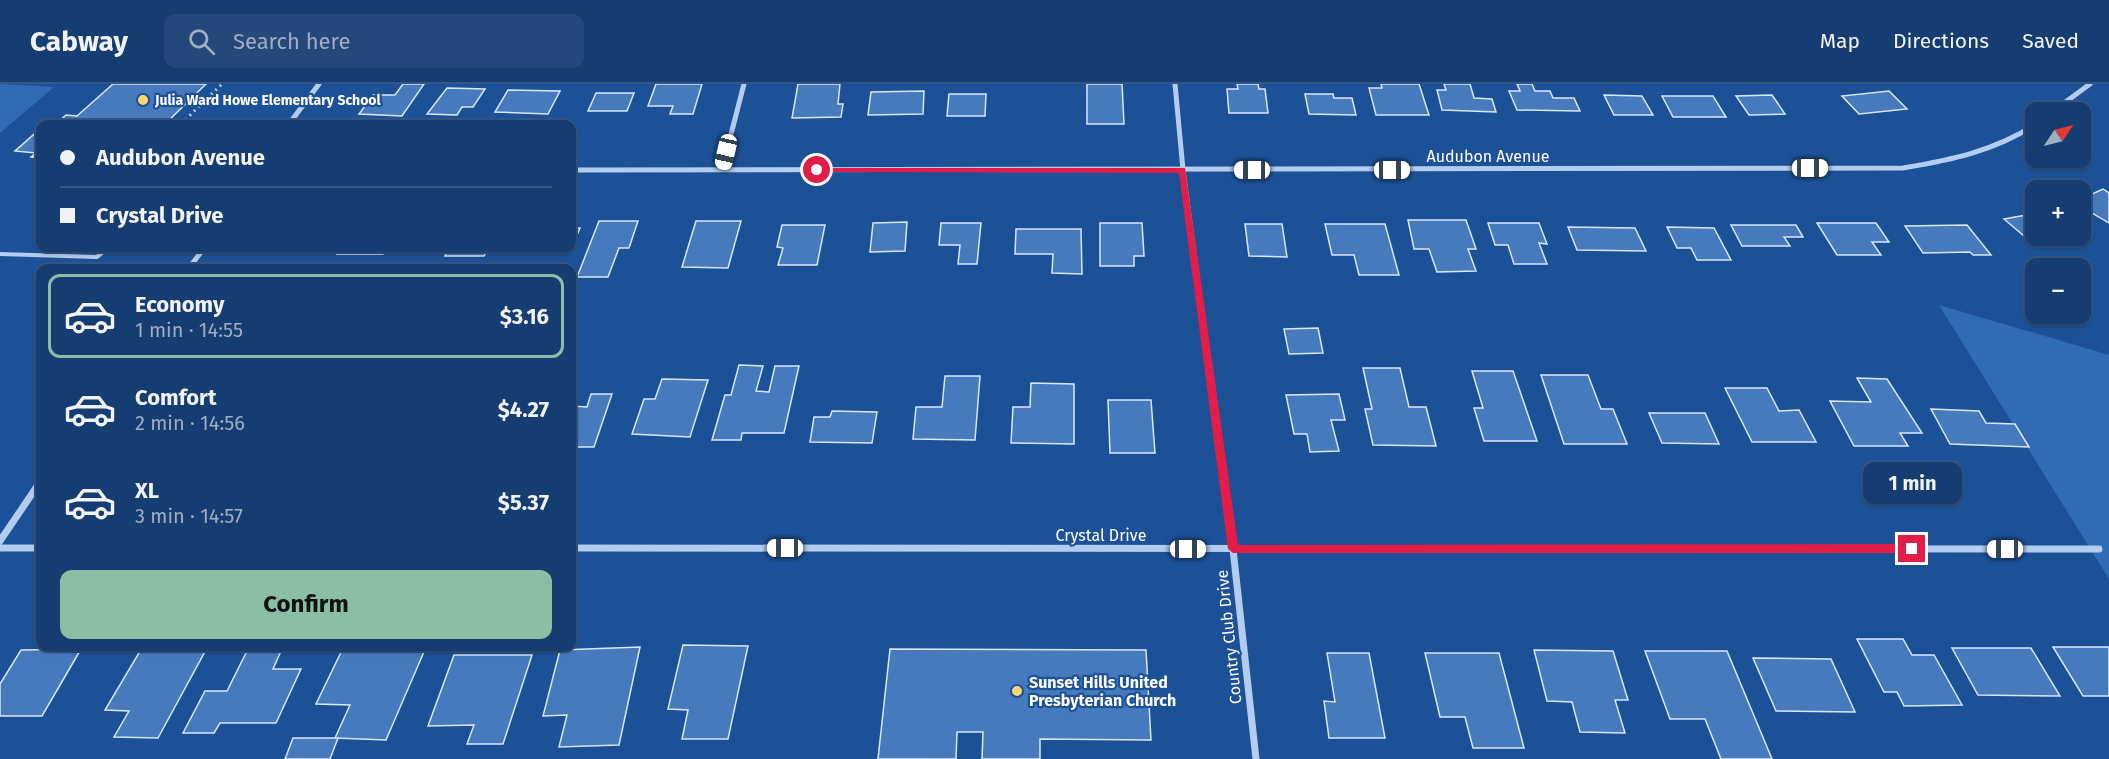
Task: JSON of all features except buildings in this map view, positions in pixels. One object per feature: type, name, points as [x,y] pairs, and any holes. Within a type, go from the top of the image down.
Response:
[{"type":"street","points":[[292,120],[319,84]]},
{"type":"street","points":[[722,169],[744,84]]},
{"type":"street","name":"Country Club Drive","points":[[1175,84],[1183,170],[1233,549],[1256,759]]},
{"type":"street","points":[[2066,102],[2090,84]]},
{"type":"street","name":"Audubon Avenue","points":[[576,170],[1903,168],[1968,158],[2016,139],[2025,132]]},
{"type":"street","points":[[0,541],[36,488]]},
{"type":"street","points":[[0,548],[36,548]]},
{"type":"street","name":"Crystal Drive","points":[[576,548],[2099,549]]},
{"type":"lane","points":[[0,254],[98,257],[104,252]]},
{"type":"path","points":[[185,120],[222,84]]},
{"type":"shaded area","points":[[0,84],[54,87],[0,133]]},
{"type":"shaded area","points":[[1939,305],[2109,355],[2109,579]]},
{"type":"place","name":"Julia Ward Howe Elementary School","points":[[143,100]]},
{"type":"place","name":"Sunset Hills United Presbyterian Church","points":[[1017,691]]},
{"type":"route","points":[[817,170],[1183,170],[1233,549],[1912,549]]}]
